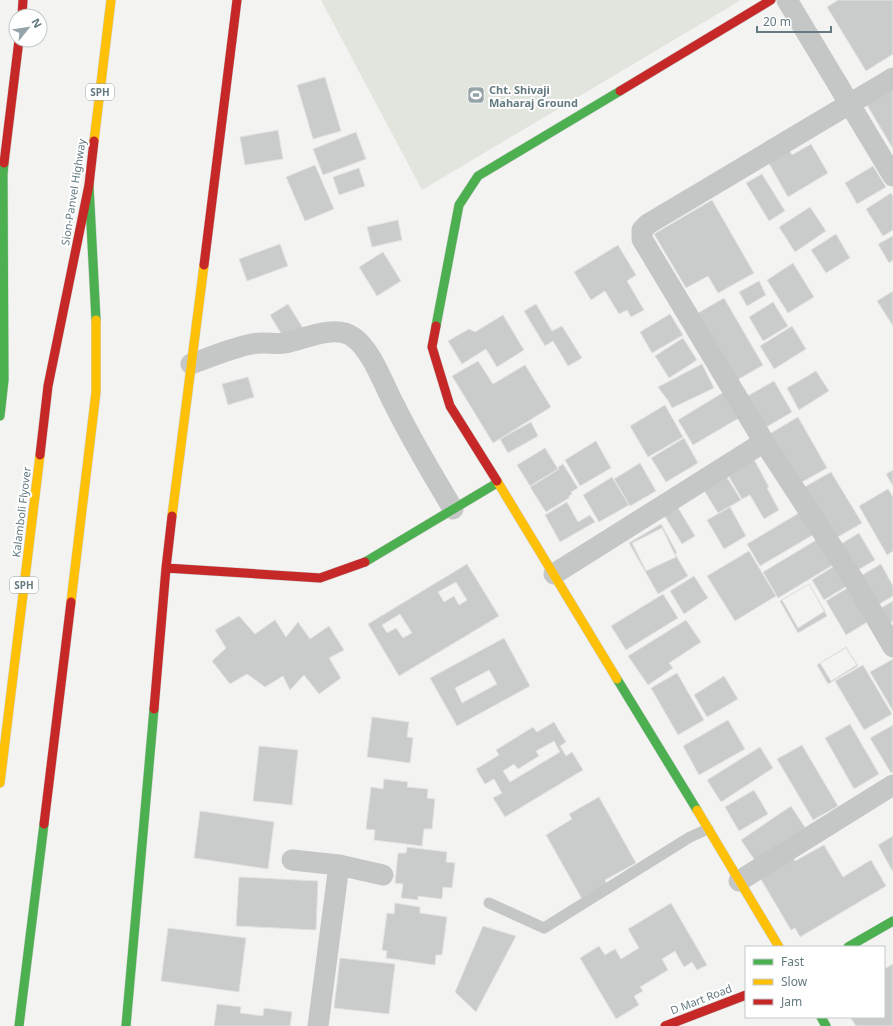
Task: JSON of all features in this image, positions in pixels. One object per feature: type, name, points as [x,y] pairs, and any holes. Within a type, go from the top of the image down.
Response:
[{"type":"main road","name":"Sion-Panvel Highway","points":[[48,386],[89,185],[111,0]]},
{"type":"main road","points":[[126,1026],[166,568],[237,0]]},
{"type":"main road","points":[[771,0],[478,176],[459,205],[432,347],[450,406],[554,574],[778,946]]},
{"type":"main road","points":[[0,416],[4,380],[3,174],[18,48]]},
{"type":"main road","points":[[0,186],[3,174]]},
{"type":"main road","points":[[19,1026],[96,392],[96,327],[89,185]]},
{"type":"main road","name":"Kalamboli Flyover","points":[[0,783],[48,386]]},
{"type":"main road","points":[[166,568],[320,578],[363,563],[497,483]]},
{"type":"main road","points":[[850,946],[893,921]]},
{"type":"main road","name":"D Mart Road","points":[[665,1026],[745,995]]},
{"type":"street","points":[[787,0],[893,176]]},
{"type":"street","points":[[893,78],[648,224],[642,230],[642,239],[764,442],[855,582],[893,647]]},
{"type":"street","points":[[191,364],[251,344],[265,342],[283,343],[326,332],[338,332],[352,336],[365,350],[379,373],[395,407],[453,509]]},
{"type":"street","points":[[554,574],[764,442]]},
{"type":"street","points":[[739,881],[893,785]]},
{"type":"street","points":[[292,860],[339,865],[383,875]]},
{"type":"street","points":[[318,1026],[339,865]]},
{"type":"lane","points":[[489,903],[544,928],[690,837],[708,829]]},
{"type":"shaded area","name":"Cht. Shivaji Maharaj Ground","points":[[321,0],[741,0],[422,190]]},
{"type":"building","points":[[838,0],[893,0],[893,54],[866,71],[827,7]]},
{"type":"building","points":[[325,77],[341,131],[313,139],[297,85]]},
{"type":"building","points":[[893,83],[893,149],[864,100]]},
{"type":"building","points":[[278,130],[283,159],[245,165],[240,137]]},
{"type":"building","points":[[356,132],[366,159],[323,175],[313,149]]},
{"type":"building","points":[[811,144],[828,173],[788,197],[767,160],[788,148],[792,155]]},
{"type":"building","points":[[315,165],[334,209],[305,221],[286,177]]},
{"type":"building","points":[[873,166],[886,187],[857,204],[845,183]]},
{"type":"building","points":[[359,168],[365,186],[339,195],[333,177]]},
{"type":"building","points":[[762,174],[785,211],[769,221],[746,183]]},
{"type":"building","points":[[891,193],[893,196],[893,230],[883,236],[866,209]]},
{"type":"building","points":[[712,200],[754,273],[718,293],[708,276],[686,288],[654,234]]},
{"type":"building","points":[[810,207],[826,231],[795,252],[779,227]]},
{"type":"building","points":[[398,220],[402,240],[372,247],[367,227]]},
{"type":"building","points":[[836,234],[850,258],[826,273],[811,250]]},
{"type":"building","points":[[893,236],[893,260],[889,263],[878,244]]},
{"type":"building","points":[[280,244],[288,266],[247,281],[239,259]]},
{"type":"building","points":[[618,245],[636,275],[627,281],[644,310],[631,317],[627,310],[619,314],[605,291],[591,300],[574,272]]},
{"type":"building","points":[[383,252],[401,281],[377,296],[359,267]]},
{"type":"building","points":[[793,263],[814,297],[788,313],[767,280]]},
{"type":"building","points":[[759,281],[766,295],[747,306],[739,292]]},
{"type":"building","points":[[893,291],[893,326],[877,301]]},
{"type":"building","points":[[724,298],[763,365],[737,380],[698,313]]},
{"type":"building","points":[[773,302],[788,326],[763,341],[749,317]]},
{"type":"building","points":[[288,304],[303,328],[285,340],[270,315]]},
{"type":"building","points":[[536,304],[552,331],[562,326],[582,358],[568,366],[553,341],[545,346],[524,311]]},
{"type":"building","points":[[670,314],[683,335],[652,353],[640,332]]},
{"type":"building","points":[[503,315],[524,350],[497,367],[486,349],[462,364],[448,341],[469,329],[475,332]]},
{"type":"building","points":[[792,326],[806,349],[774,369],[760,346]]},
{"type":"building","points":[[683,338],[697,360],[669,378],[655,356]]},
{"type":"building","points":[[478,361],[493,384],[525,365],[551,407],[493,443],[452,376]]},
{"type":"building","points":[[702,364],[714,388],[672,408],[658,387]]},
{"type":"building","points":[[816,371],[829,391],[799,410],[787,388]]},
{"type":"building","points":[[248,377],[254,397],[228,405],[222,384]]},
{"type":"building","points":[[774,381],[792,412],[763,429],[744,398]]},
{"type":"building","points":[[724,392],[739,418],[693,445],[678,420]]},
{"type":"building","points":[[665,405],[683,437],[648,457],[630,426]]},
{"type":"building","points":[[798,417],[827,468],[795,486],[766,436]]},
{"type":"building","points":[[531,422],[538,436],[508,453],[500,439]]},
{"type":"building","points":[[684,438],[698,463],[666,482],[651,458]]},
{"type":"building","points":[[596,441],[611,468],[580,486],[565,460]]},
{"type":"building","points":[[545,448],[558,469],[530,486],[517,465]]},
{"type":"building","points":[[751,454],[769,487],[767,488],[779,510],[764,519],[750,495],[742,499],[725,470]]},
{"type":"building","points":[[640,463],[656,491],[630,506],[614,479]]},
{"type":"building","points":[[563,464],[578,488],[571,492],[572,494],[569,498],[546,512],[530,487],[559,469],[558,467]]},
{"type":"building","points":[[893,470],[893,486],[886,474]]},
{"type":"building","points":[[723,471],[741,500],[718,513],[700,484]]},
{"type":"building","points":[[831,472],[862,523],[831,541],[801,489]]},
{"type":"building","points":[[612,477],[629,505],[599,522],[583,495]]},
{"type":"building","points":[[888,489],[893,497],[893,551],[887,555],[859,506]]},
{"type":"building","points":[[567,502],[578,522],[590,515],[595,522],[560,542],[545,515]]},
{"type":"building","points":[[677,506],[695,536],[682,544],[664,515]]},
{"type":"building","points":[[730,507],[746,536],[724,549],[707,520]]},
{"type":"building","points":[[804,510],[818,532],[760,566],[747,544]]},
{"type":"building","points":[[661,524],[677,553],[675,554],[688,576],[658,594],[629,543]]},
{"type":"building","points":[[662,528],[676,557],[646,571],[632,543]]},
{"type":"building","points":[[859,533],[875,560],[851,574],[836,547]]},
{"type":"building","points":[[823,536],[838,562],[778,598],[763,572]]},
{"type":"building","points":[[749,551],[776,596],[735,621],[707,576]]},
{"type":"building","points":[[839,563],[852,583],[824,600],[812,580]]},
{"type":"building","points":[[467,564],[499,616],[399,676],[368,624]],"holes":[[[456,582],[467,600],[459,605],[454,596],[444,602],[438,592]],[[400,614],[412,633],[403,638],[396,628],[387,633],[382,625]]]},
{"type":"building","points":[[881,564],[893,586],[893,596],[874,607],[857,578]]},
{"type":"building","points":[[694,576],[708,598],[684,614],[670,591]]},
{"type":"building","points":[[809,584],[827,616],[798,633],[780,601]]},
{"type":"building","points":[[809,584],[825,611],[798,628],[782,600]]},
{"type":"building","points":[[854,584],[874,618],[846,635],[826,601]]},
{"type":"building","points":[[663,594],[678,618],[626,650],[611,626]]},
{"type":"building","points":[[893,601],[893,621],[883,627],[874,612]]},
{"type":"building","points":[[239,616],[255,634],[275,620],[286,637],[298,622],[310,639],[329,626],[344,650],[329,658],[341,678],[319,694],[304,675],[290,690],[283,676],[265,687],[247,674],[230,684],[212,661],[226,648],[215,630]]},
{"type":"building","points":[[686,620],[701,642],[669,663],[673,668],[648,685],[628,656]]},
{"type":"building","points":[[504,638],[530,686],[457,726],[430,678]],"holes":[[[489,670],[497,684],[462,703],[455,688]]]},
{"type":"building","points":[[846,647],[858,666],[828,684],[817,665]]},
{"type":"building","points":[[846,648],[857,665],[831,681],[820,663]]},
{"type":"building","points":[[893,659],[893,711],[870,672]]},
{"type":"building","points":[[863,665],[892,714],[864,730],[835,681]]},
{"type":"building","points":[[677,673],[704,720],[678,735],[651,688]]},
{"type":"building","points":[[724,676],[738,699],[707,717],[694,695]]},
{"type":"building","points":[[372,717],[409,722],[407,737],[413,738],[410,763],[367,757]]},
{"type":"building","points":[[728,720],[745,749],[699,775],[683,746]]},
{"type":"building","points":[[554,722],[566,742],[560,746],[566,756],[572,752],[583,770],[505,817],[493,798],[502,793],[494,779],[485,784],[476,769],[499,755],[496,750],[533,727],[537,732]],"holes":[[[554,741],[560,752],[510,782],[503,771],[514,764],[518,769],[539,756],[536,751]]]},
{"type":"building","points":[[850,724],[879,774],[854,789],[825,738]]},
{"type":"building","points":[[893,725],[893,772],[891,773],[870,738]]},
{"type":"building","points":[[802,745],[838,806],[813,820],[777,759]]},
{"type":"building","points":[[259,746],[298,750],[292,805],[253,801]]},
{"type":"building","points":[[760,747],[773,768],[721,802],[707,780]]},
{"type":"building","points":[[384,779],[408,782],[407,787],[428,789],[427,798],[435,799],[432,829],[424,829],[422,846],[374,840],[375,830],[366,829],[371,787],[383,789]]},
{"type":"building","points":[[754,790],[768,814],[739,831],[725,807]]},
{"type":"building","points":[[599,797],[636,863],[605,880],[607,885],[582,899],[546,835],[572,819],[569,814]]},
{"type":"building","points":[[791,806],[808,832],[758,865],[741,840]]},
{"type":"building","points":[[200,811],[274,822],[268,869],[194,858]]},
{"type":"building","points":[[893,836],[893,872],[878,845]]},
{"type":"building","points":[[824,845],[843,877],[871,860],[886,886],[800,937],[795,928],[791,930],[756,871],[789,852],[795,861]]},
{"type":"building","points":[[407,847],[447,852],[446,862],[455,863],[452,888],[443,887],[442,899],[418,896],[418,900],[401,898],[403,884],[395,883],[398,853],[406,853]]},
{"type":"building","points":[[239,877],[318,881],[316,930],[236,926]]},
{"type":"building","points":[[395,903],[420,907],[420,913],[447,917],[442,955],[436,955],[435,965],[386,958],[387,951],[382,950],[387,913],[394,914]]},
{"type":"building","points":[[671,903],[707,965],[697,970],[692,962],[684,967],[675,951],[662,959],[668,970],[640,987],[643,991],[634,996],[639,1005],[616,1019],[580,958],[599,946],[605,955],[615,949],[621,959],[639,948],[628,929]]},
{"type":"building","points":[[483,926],[516,936],[476,1012],[455,992]]},
{"type":"building","points":[[168,928],[246,938],[239,992],[161,981]]},
{"type":"building","points":[[340,958],[395,964],[389,1014],[334,1008]]},
{"type":"building","points":[[893,964],[893,1026],[856,1026],[851,1018],[885,1018],[885,968]]},
{"type":"building","points":[[217,1004],[241,1007],[240,1013],[263,1016],[264,1008],[292,1012],[290,1026],[214,1026]]},
{"type":"traffic: fast","points":[[436,326],[459,205],[478,176],[620,91]]},
{"type":"traffic: fast","points":[[0,416],[4,380],[4,163]]},
{"type":"traffic: fast","points":[[89,185],[96,320]]},
{"type":"traffic: fast","points":[[365,562],[497,483]]},
{"type":"traffic: fast","points":[[617,679],[697,810]]},
{"type":"traffic: fast","points":[[126,1026],[154,709]]},
{"type":"traffic: fast","points":[[19,1026],[44,824]]},
{"type":"traffic: fast","points":[[850,946],[893,921]]},
{"type":"traffic: fast","points":[[822,1018],[826,1026]]},
{"type":"traffic: slow","points":[[94,141],[111,0]]},
{"type":"traffic: slow","points":[[172,516],[204,265]]},
{"type":"traffic: slow","points":[[71,602],[96,392],[96,320]]},
{"type":"traffic: slow","points":[[0,783],[40,455]]},
{"type":"traffic: slow","points":[[497,481],[617,679]]},
{"type":"traffic: slow","points":[[697,810],[778,946]]},
{"type":"traffic: jam","points":[[22,8],[23,0]]},
{"type":"traffic: jam","points":[[204,265],[237,0]]},
{"type":"traffic: jam","points":[[620,91],[771,0]]},
{"type":"traffic: jam","points":[[4,163],[18,48]]},
{"type":"traffic: jam","points":[[40,455],[48,386],[89,185],[94,141]]},
{"type":"traffic: jam","points":[[436,326],[432,347],[450,406],[497,481]]},
{"type":"traffic: jam","points":[[154,709],[172,516]]},
{"type":"traffic: jam","points":[[166,568],[320,578],[365,562]]},
{"type":"traffic: jam","points":[[44,824],[71,602]]},
{"type":"traffic: jam","points":[[665,1026],[745,995]]},
{"type":"place","name":"Cht. Shivaji Maharaj Ground","points":[[476,95]]}]
